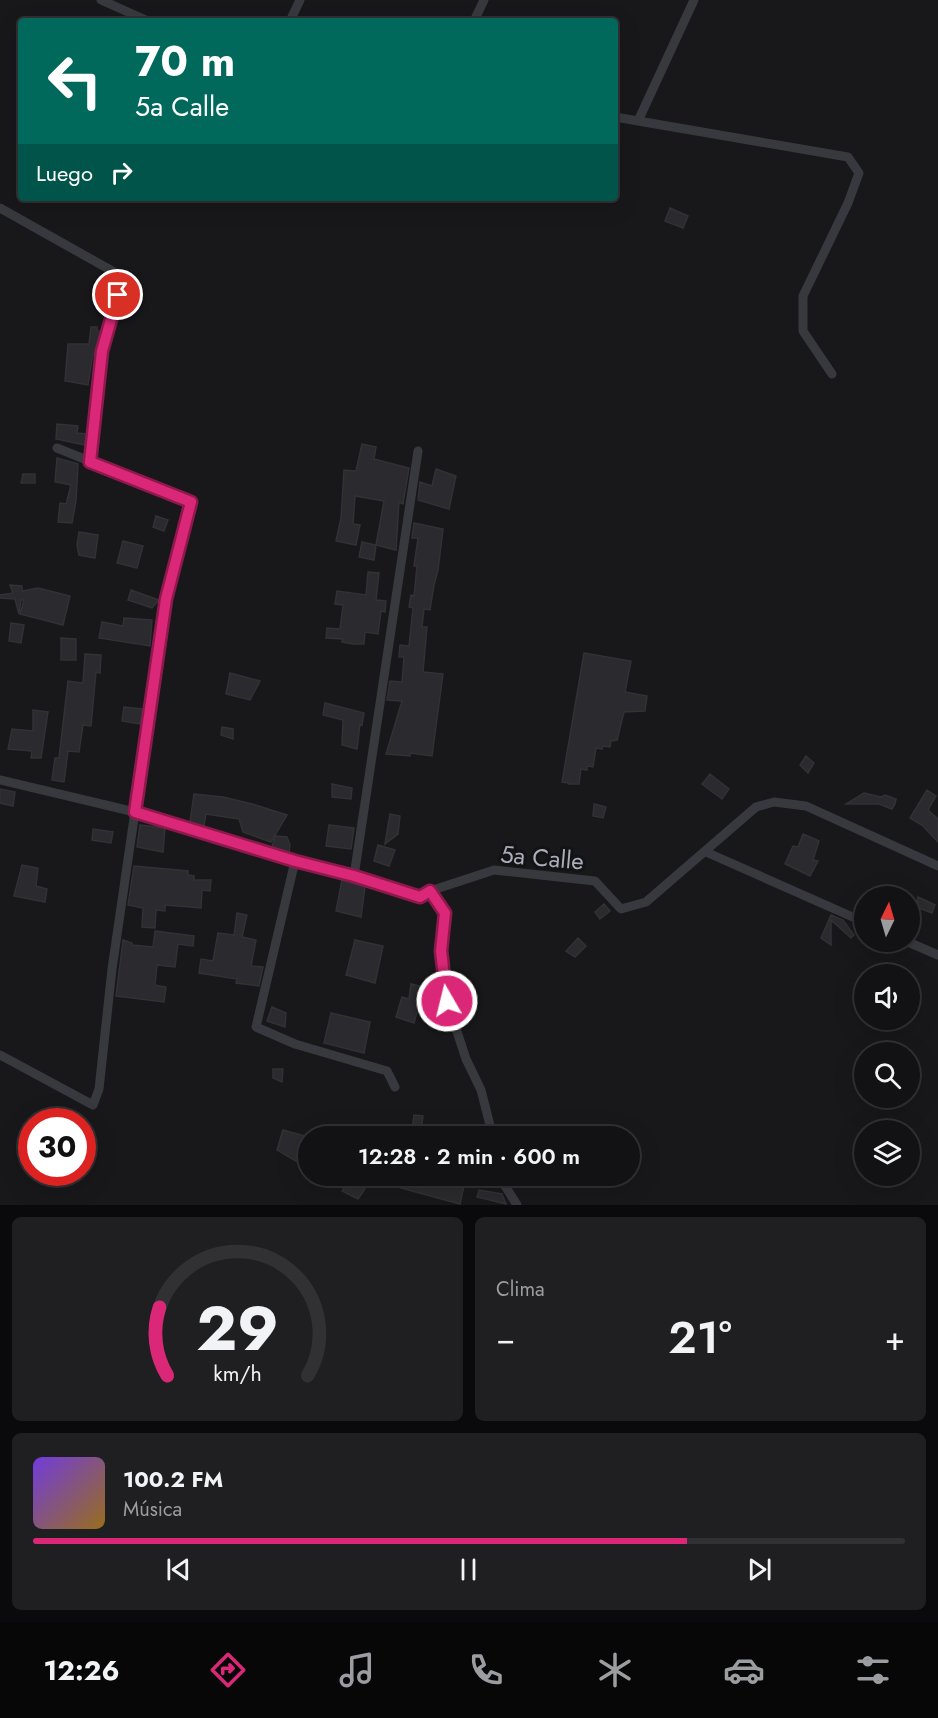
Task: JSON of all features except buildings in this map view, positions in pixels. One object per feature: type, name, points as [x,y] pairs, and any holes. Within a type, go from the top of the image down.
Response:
[{"type":"street","points":[[101,0],[141,18]]},
{"type":"street","points":[[291,18],[300,0]]},
{"type":"street","points":[[475,18],[484,0]]},
{"type":"street","points":[[638,121],[694,0]]},
{"type":"street","points":[[618,118],[848,157],[859,173],[848,203],[803,296],[802,331],[832,374]]},
{"type":"street","points":[[0,208],[123,277],[102,351],[90,462]]},
{"type":"street","points":[[0,1055],[93,1105],[99,1089],[112,969],[166,599],[191,502],[57,448]]},
{"type":"street","points":[[354,876],[418,451]]},
{"type":"street","name":"5a Calle","points":[[0,780],[135,812],[420,897],[430,891],[495,870],[595,882],[621,909],[646,902],[706,852]]},
{"type":"street","points":[[854,918],[706,852],[756,807],[774,802],[806,806],[938,866]]},
{"type":"street","points":[[295,861],[256,1027],[295,1044],[387,1071],[395,1087]]},
{"type":"street","points":[[430,891],[445,913],[441,951],[447,1001],[466,1059],[481,1090],[490,1126]]},
{"type":"street","points":[[920,947],[938,955]]},
{"type":"street","points":[[505,1186],[517,1205]]},
{"type":"route","points":[[118,295],[102,351],[90,462],[191,502],[166,599],[135,812],[420,897],[430,891],[445,913],[441,951],[447,1001]]}]
